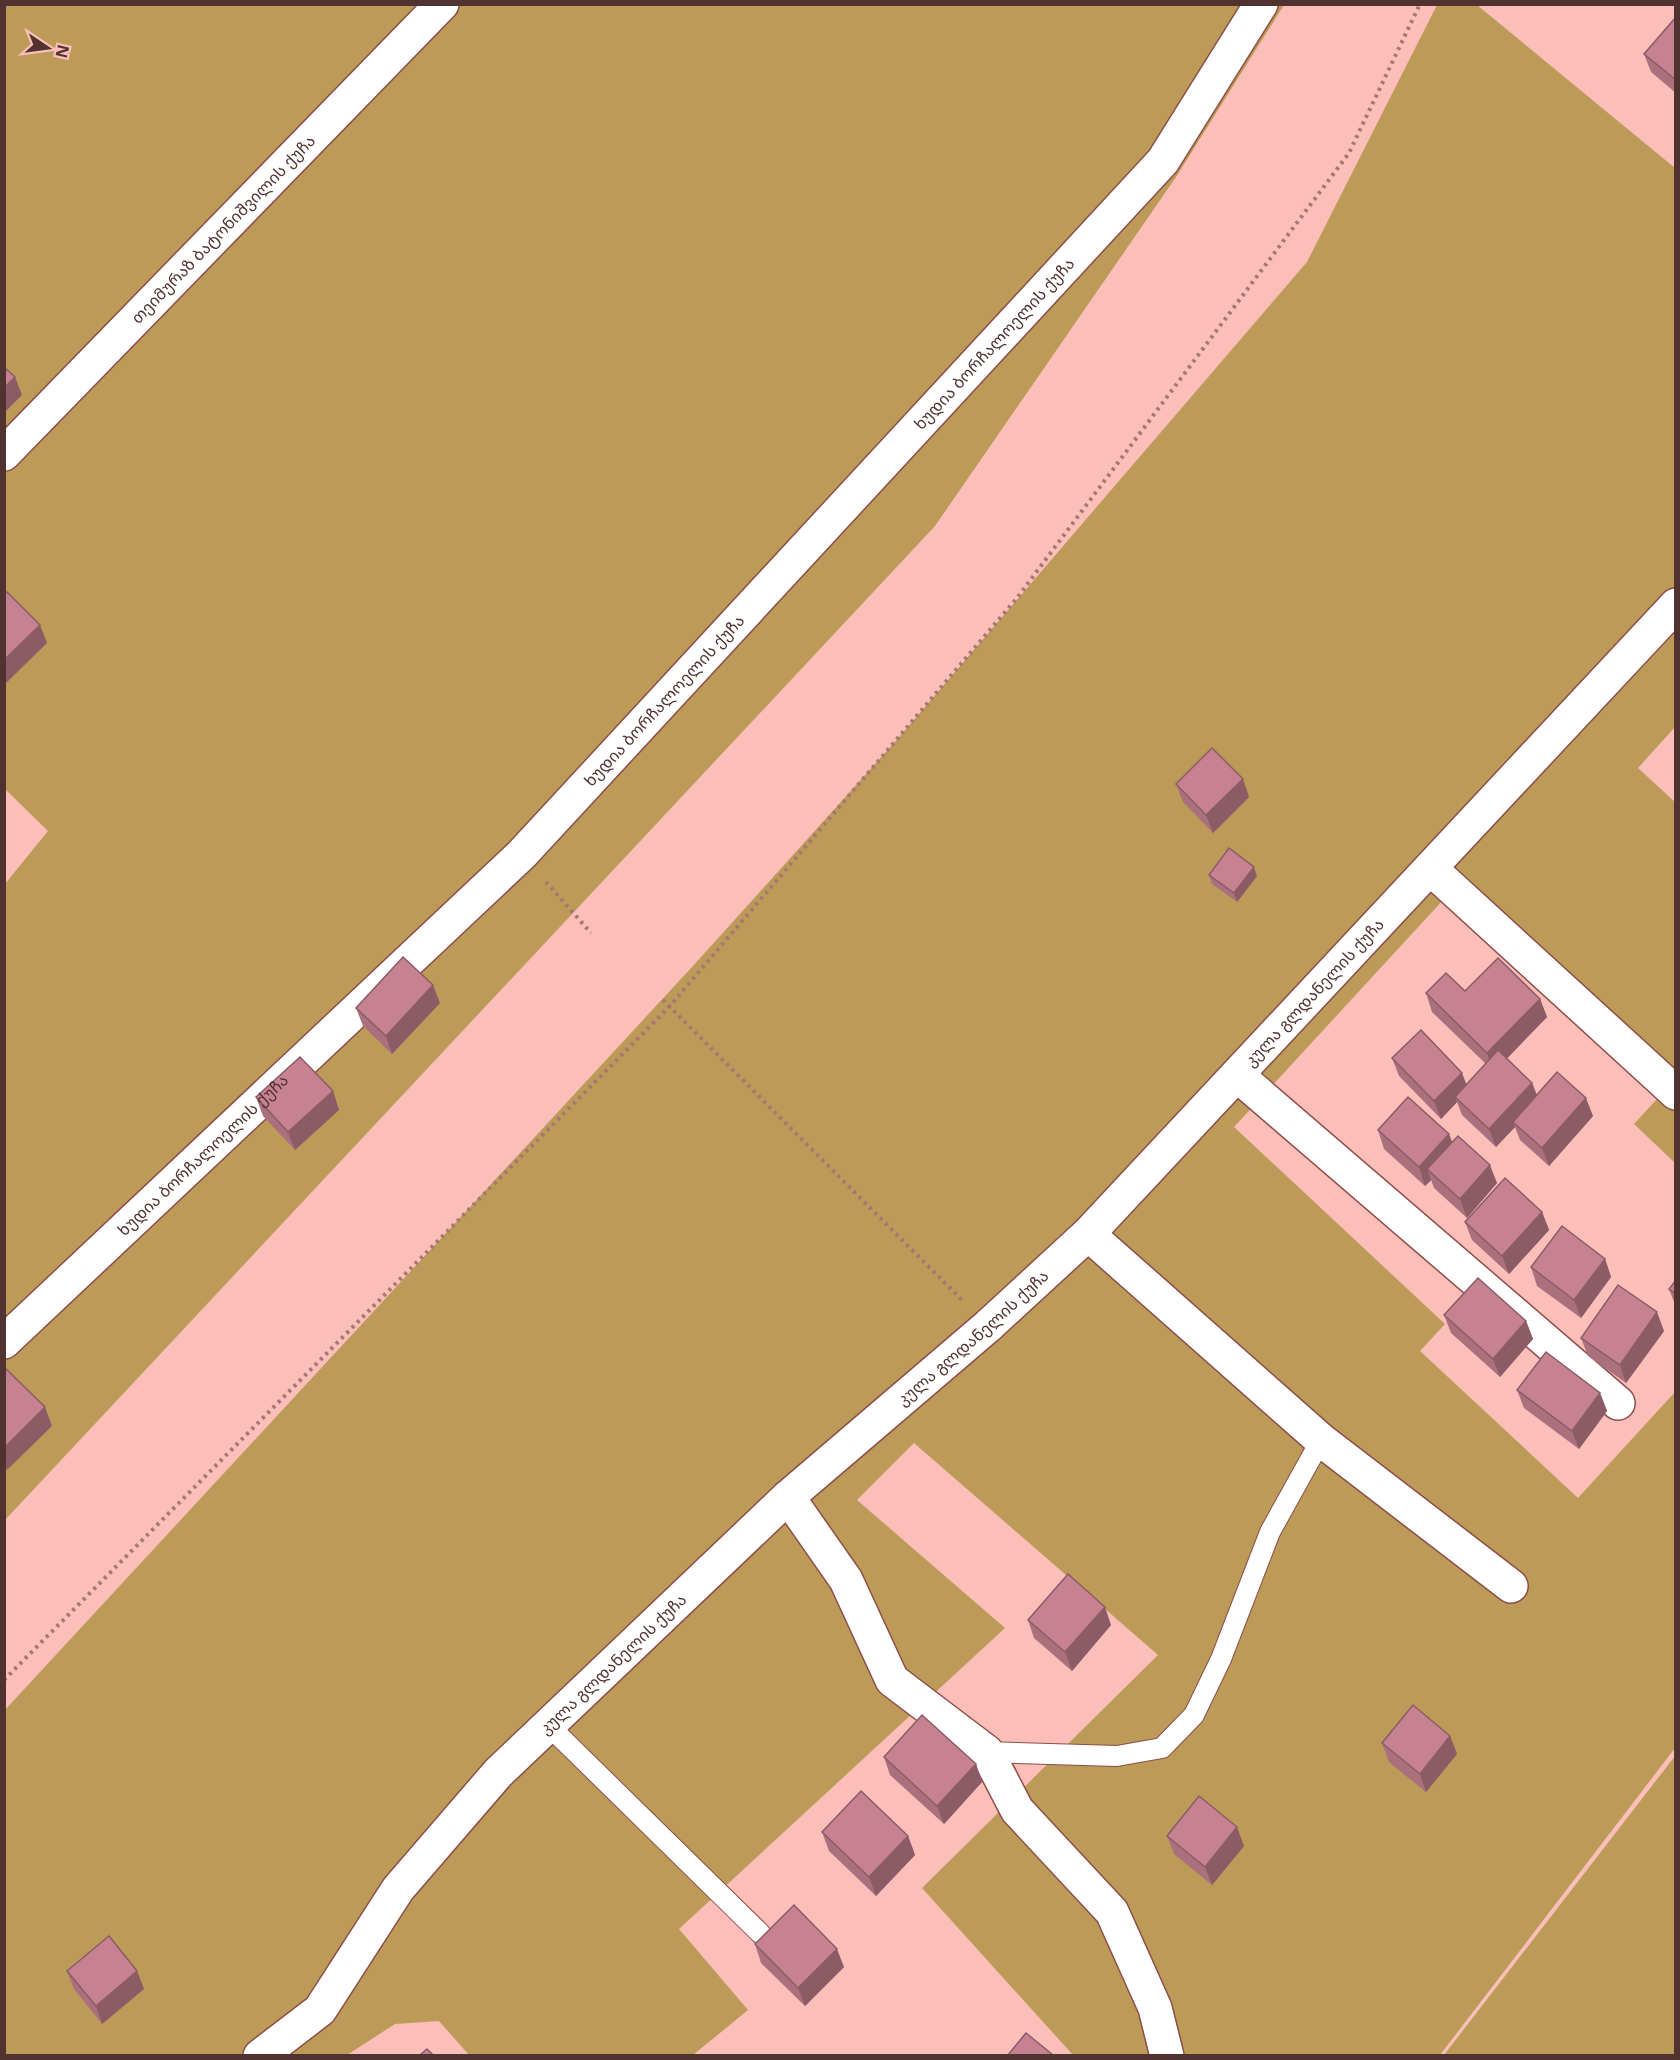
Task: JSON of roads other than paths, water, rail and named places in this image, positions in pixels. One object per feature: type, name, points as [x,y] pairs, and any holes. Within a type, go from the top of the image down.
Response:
[{"type":"street","name":"თეიმურაზ ბატონიშვილის ქუჩა","points":[[4,454],[442,4]]},
{"type":"street","name":"ხუდია ბორჩალოელის ქუჩა","points":[[4,1342],[522,854],[1163,161],[1261,4]]},
{"type":"street","name":"კულა გლდანელის ქუჩა","points":[[260,2055],[320,2010],[398,1889],[498,1773],[788,1497],[988,1326],[1088,1234],[1676,605]]},
{"type":"street","points":[[1431,869],[1676,1093]]},
{"type":"street","points":[[1237,1075],[1618,1403]]},
{"type":"street","points":[[1088,1234],[1321,1440],[1511,1586]]},
{"type":"street","points":[[788,1497],[846,1580],[892,1680],[987,1752],[1017,1810],[1112,1912],[1155,2008],[1167,2055]]},
{"type":"lane","points":[[987,1752],[1117,1756],[1162,1748],[1194,1715],[1221,1659],[1270,1532],[1321,1440]]},
{"type":"lane","points":[[548,1725],[760,1934]]}]
